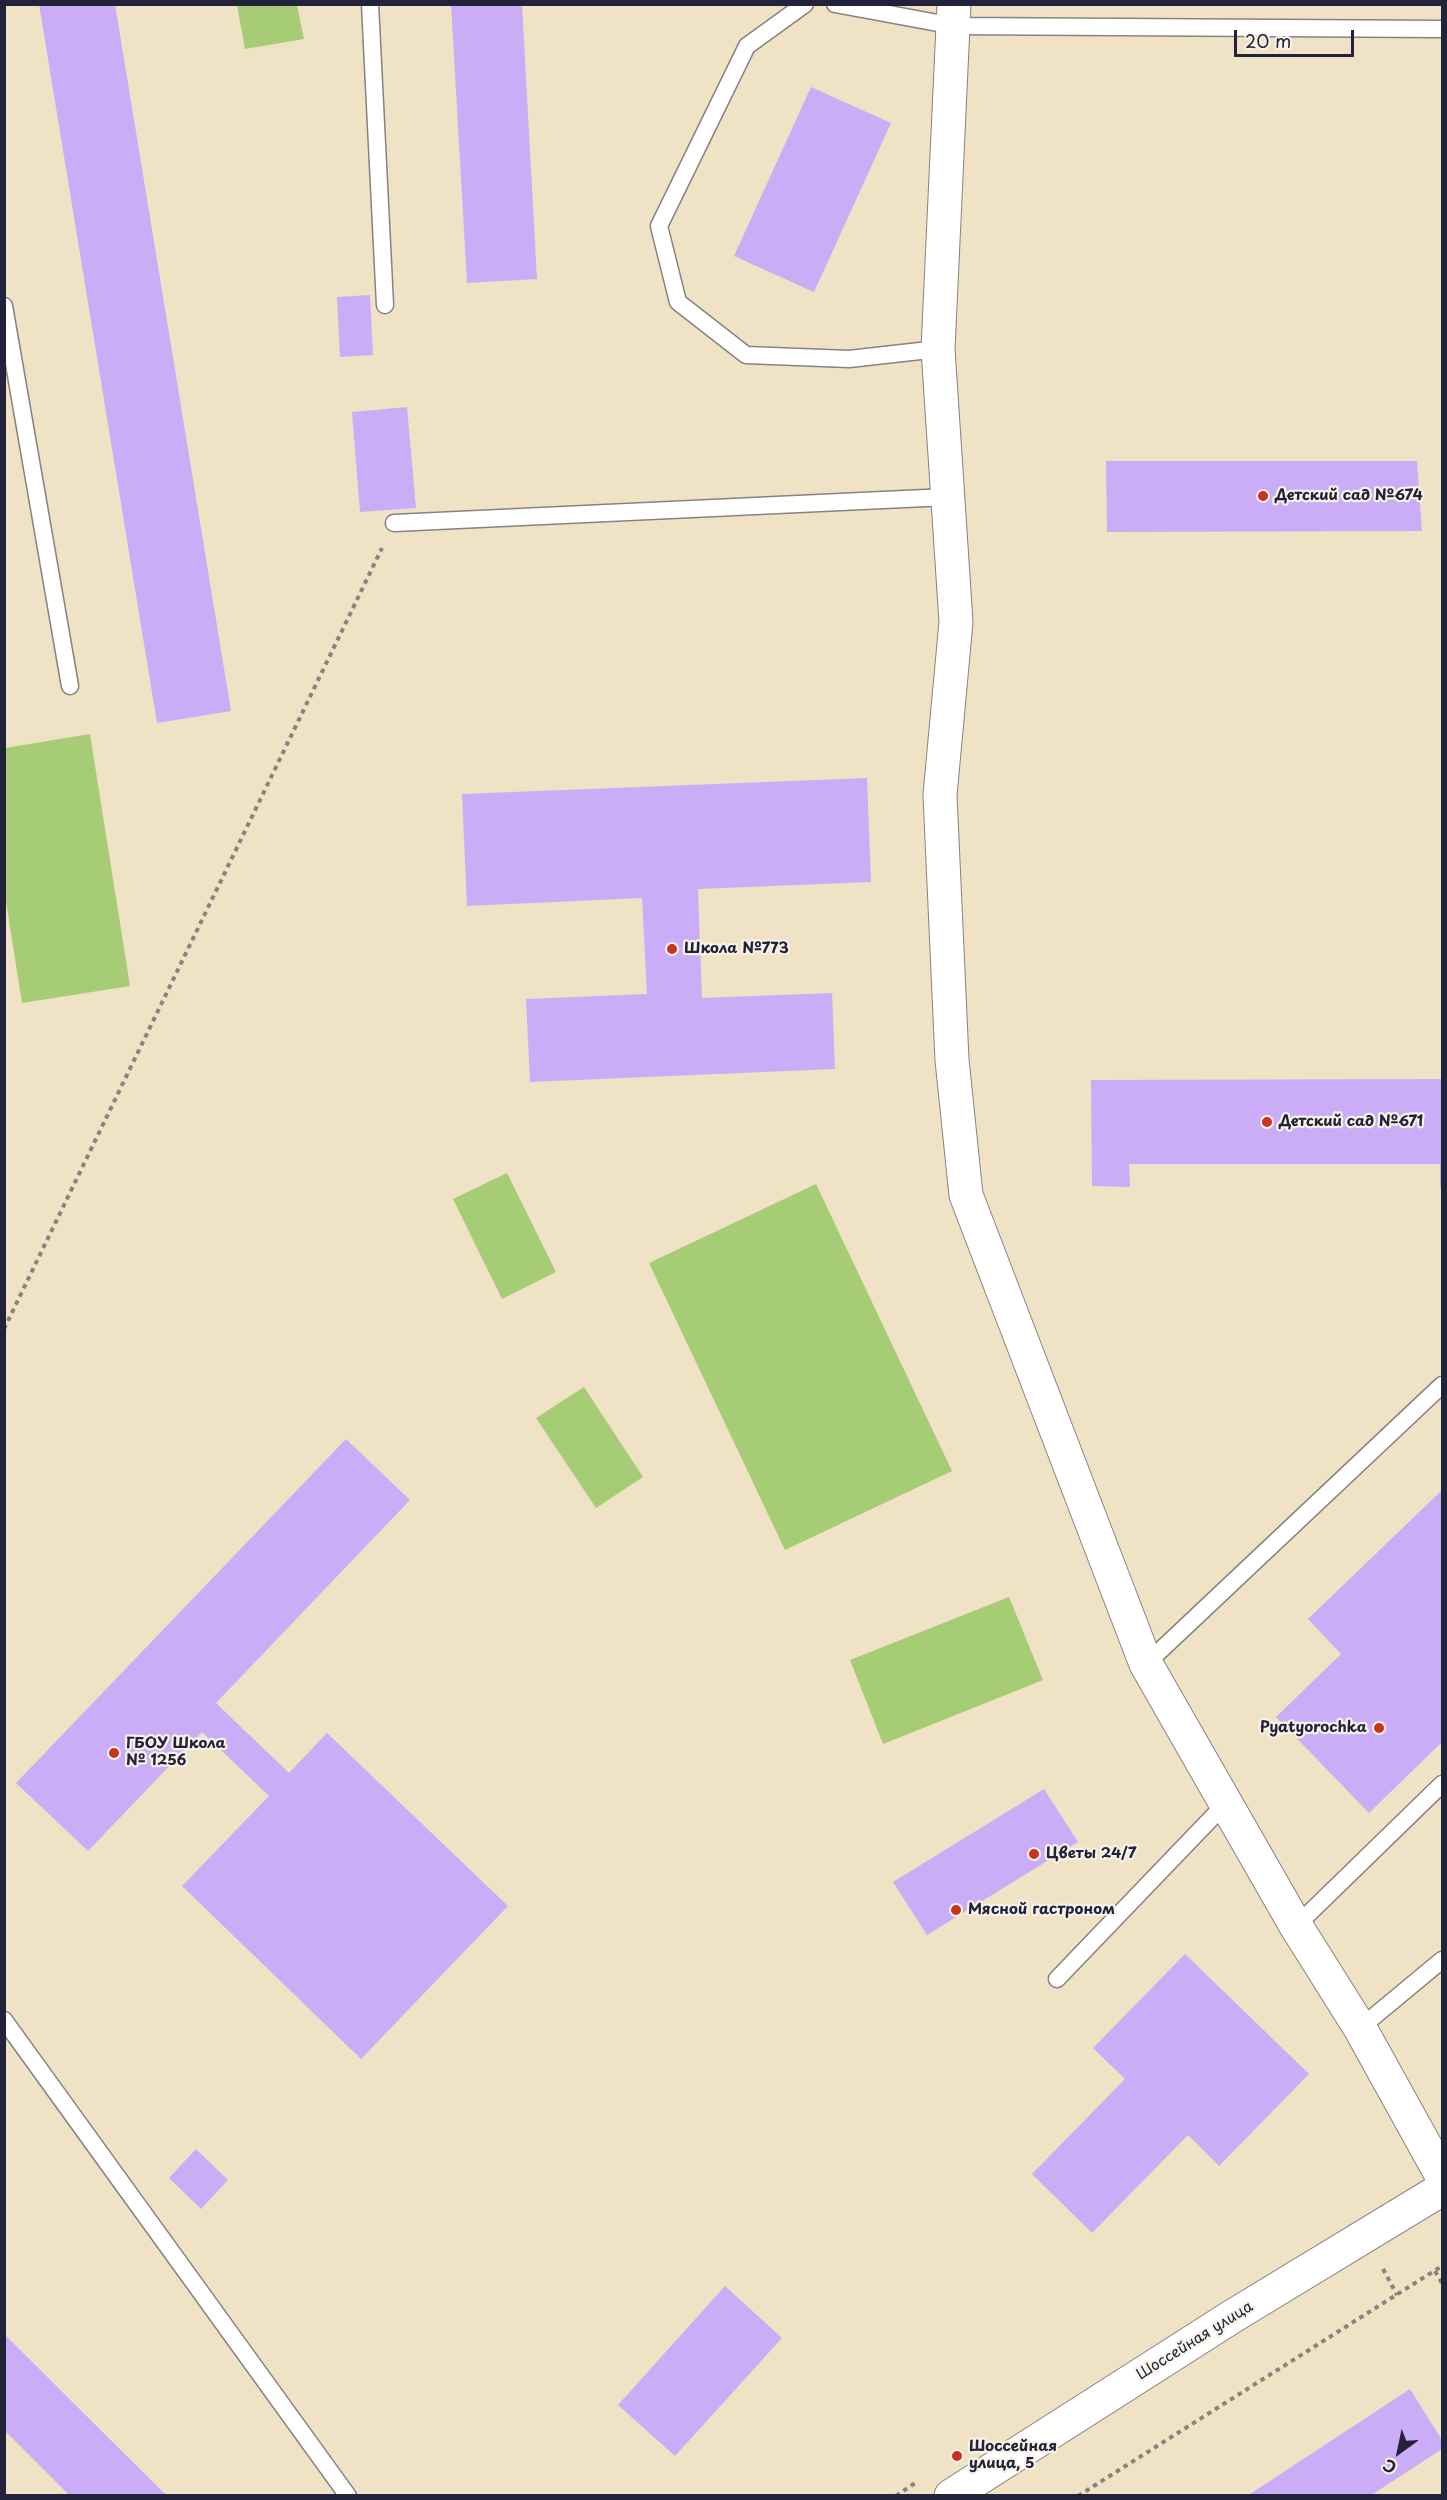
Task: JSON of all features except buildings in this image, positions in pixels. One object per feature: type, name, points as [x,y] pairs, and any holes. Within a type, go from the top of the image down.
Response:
[{"type":"street","points":[[954,15],[938,349],[956,621],[940,795],[952,1060],[966,1195],[1146,1664],[1296,1926],[1360,2028],[1443,2176]]},
{"type":"street","name":"Шоссейная улица","points":[[951,2496],[1233,2316],[1443,2189]]},
{"type":"lane","points":[[370,4],[385,305]]},
{"type":"lane","points":[[805,4],[747,46],[659,226],[678,302],[746,355],[849,359],[938,349]]},
{"type":"lane","points":[[835,4],[954,15],[1443,29]]},
{"type":"lane","points":[[4,306],[70,686]]},
{"type":"lane","points":[[394,523],[947,497]]},
{"type":"lane","points":[[1146,1664],[1443,1385]]},
{"type":"lane","points":[[1296,1926],[1443,1784]]},
{"type":"lane","points":[[1057,1979],[1225,1804]]},
{"type":"lane","points":[[1360,2028],[1443,1960]]},
{"type":"lane","points":[[4,2020],[348,2496]]},
{"type":"path","points":[[4,1329],[394,523]]},
{"type":"path","points":[[1078,2496],[1443,2266]]},
{"type":"path","points":[[1436,2271],[1443,2283]]},
{"type":"green space","points":[[237,5],[297,5],[304,39],[245,49]]},
{"type":"green space","points":[[90,734],[130,986],[22,1003],[5,895],[5,748]]},
{"type":"green space","points":[[507,1173],[556,1272],[502,1299],[453,1199]]},
{"type":"green space","points":[[816,1184],[952,1471],[785,1550],[649,1263]]},
{"type":"green space","points":[[584,1387],[643,1477],[596,1508],[536,1418]]},
{"type":"green space","points":[[1009,1597],[1043,1680],[883,1744],[850,1660]]},
{"type":"place","name":"Детский сад №674","points":[[1263,496]]},
{"type":"place","name":"Школа №773","points":[[672,949]]},
{"type":"place","name":"Детский сад №671","points":[[1267,1122]]},
{"type":"place","name":"Pyatyorochka","points":[[1379,1728]]},
{"type":"place","name":"ГБОУ Школа № 1256","points":[[114,1753]]},
{"type":"place","name":"Цветы 24/7","points":[[1034,1854]]},
{"type":"place","name":"Мясной гастроном","points":[[956,1910]]},
{"type":"place","name":"Шоссейная улица, 5","points":[[957,2456]]}]
